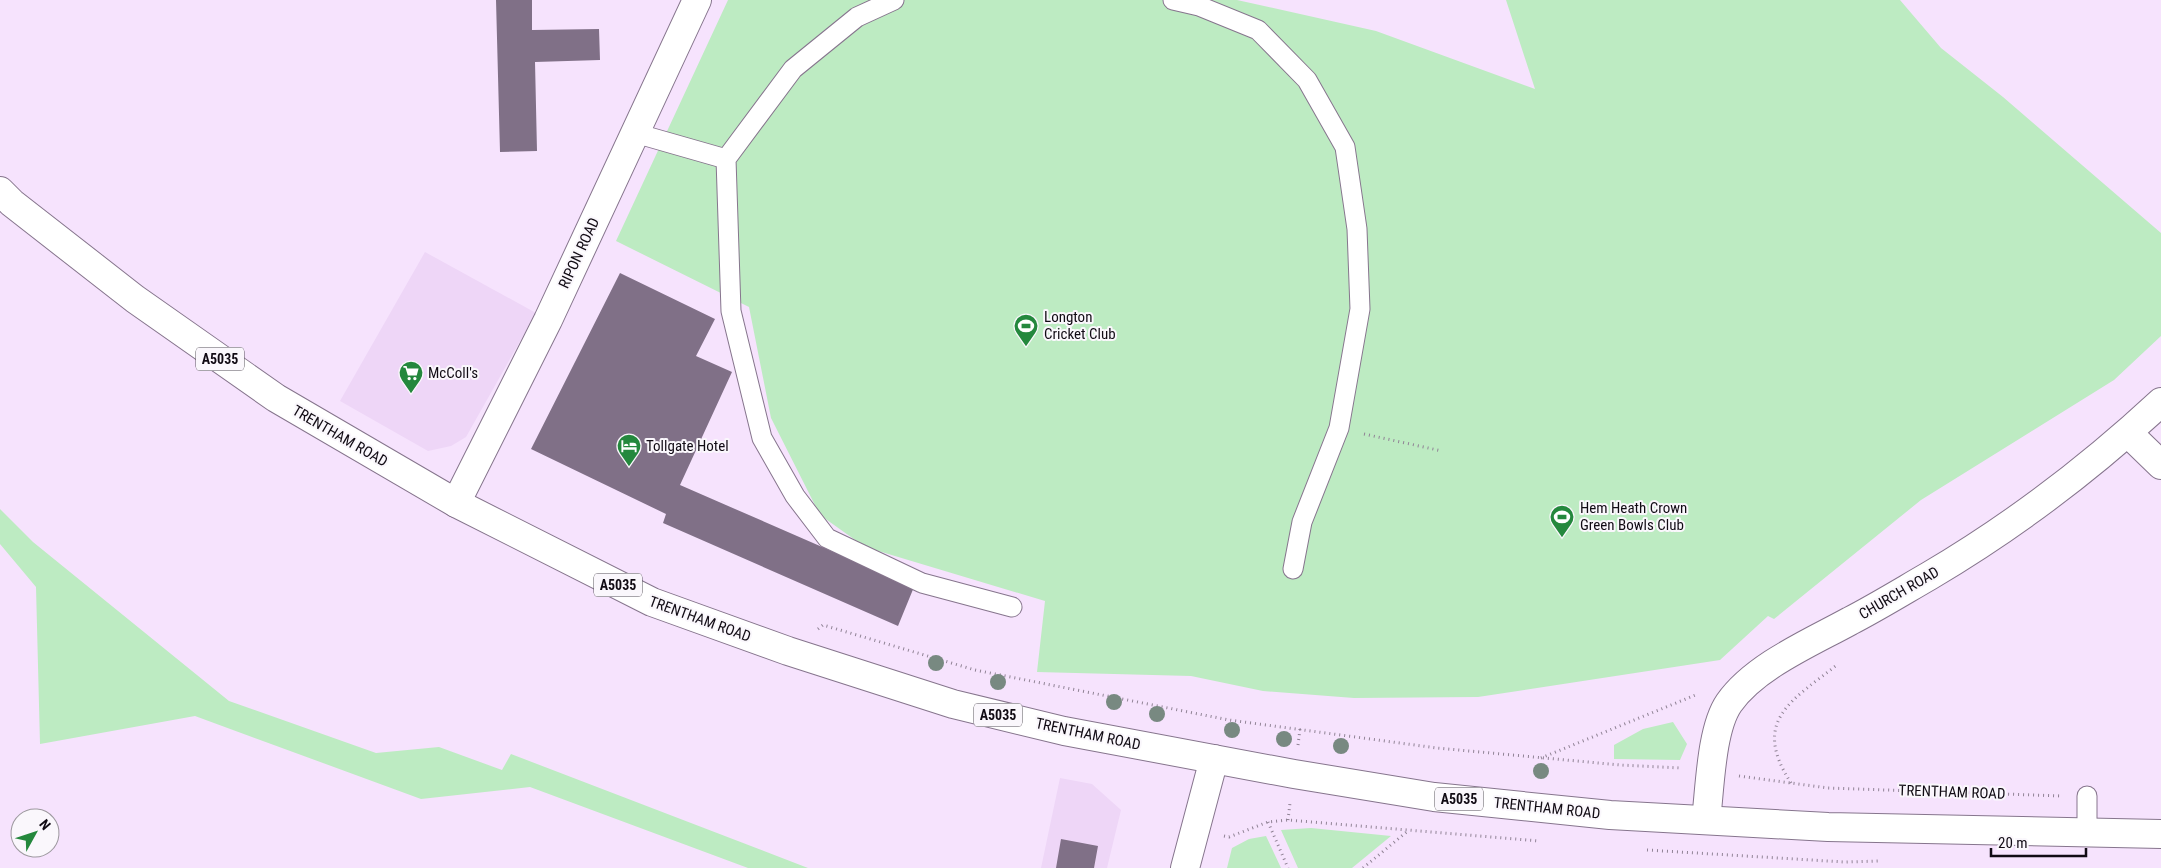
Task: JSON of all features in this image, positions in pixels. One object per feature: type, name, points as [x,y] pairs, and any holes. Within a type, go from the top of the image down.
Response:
[{"type":"main road","name":"RIPON ROAD","points":[[456,503],[548,320],[697,0]]},
{"type":"main road","name":"TRENTHAM ROAD","points":[[0,191],[12,203],[135,299],[276,398],[456,503],[652,602],[788,651],[954,704],[1064,730],[1214,759],[1434,797],[1610,815],[1844,828],[2161,834]]},
{"type":"main road","name":"CHURCH ROAD","points":[[1706,820],[1713,755],[1721,720],[1729,703],[1759,673],[1930,575],[2001,529],[2065,484],[2128,433],[2161,402]]},
{"type":"main road","points":[[2128,433],[2161,465]]},
{"type":"main road","points":[[1184,868],[1214,759]]},
{"type":"lane","points":[[894,0],[857,17],[793,69],[726,159],[731,311],[762,438],[795,496],[827,538],[922,583],[1012,607]]},
{"type":"lane","points":[[1173,0],[1199,6],[1258,30],[1307,80],[1345,147],[1357,229],[1360,309],[1339,428],[1302,522],[1292,569]]},
{"type":"lane","points":[[634,133],[726,159]]},
{"type":"lane","points":[[2087,796],[2087,832]]},
{"type":"path","points":[[1339,428],[1442,451]]},
{"type":"path","points":[[823,625],[976,670],[1229,720],[1437,748],[1674,768]]},
{"type":"path","points":[[1791,783],[1780,765],[1776,752],[1774,726],[1790,703],[1840,662]]},
{"type":"path","points":[[1541,758],[1697,696]]},
{"type":"path","points":[[1298,746],[1300,729]]},
{"type":"path","name":"TRENTHAM ROAD","points":[[1758,778],[1828,788],[2087,796]]},
{"type":"path","points":[[1828,788],[1828,794]]},
{"type":"path","points":[[1288,820],[1289,811]]},
{"type":"path","points":[[1230,837],[1268,822],[1288,820],[1434,832]]},
{"type":"path","points":[[1268,822],[1288,868]]},
{"type":"path","points":[[1363,868],[1410,830]]},
{"type":"path","points":[[1812,861],[1844,862]]},
{"type":"shaded area","points":[[425,252],[536,313],[466,437],[451,446],[428,451],[340,401]]},
{"type":"shaded area","points":[[1060,778],[1092,784],[1121,810],[1107,868],[1041,868]]},
{"type":"green space","points":[[728,0],[1237,0],[1376,31],[1535,89],[1506,0],[1900,0],[1941,48],[2003,97],[2161,233],[2161,336],[2114,380],[1921,500],[1774,619],[1768,616],[1720,660],[1478,697],[1354,698],[1263,691],[1191,676],[1037,672],[1045,601],[865,547],[820,515],[771,418],[749,307],[616,241]]},
{"type":"green space","points":[[0,509],[33,542],[229,701],[376,753],[439,747],[502,770],[511,754],[808,868],[748,868],[530,787],[421,799],[195,716],[40,744],[36,587],[0,544]]},
{"type":"green space","points":[[1673,722],[1687,744],[1680,760],[1614,759],[1614,745],[1643,729]]},
{"type":"green space","points":[[1311,828],[1391,836],[1352,868],[1298,868],[1281,830]]},
{"type":"green space","points":[[1266,836],[1281,868],[1227,868],[1232,848],[1249,839]]},
{"type":"building","points":[[496,0],[532,0],[532,30],[599,29],[600,60],[535,62],[537,151],[500,152]]},
{"type":"building","name":"Tollgate Hotel","points":[[620,273],[715,319],[696,356],[732,372],[680,485],[914,587],[898,626],[663,523],[666,514],[531,449]]},
{"type":"building","points":[[1061,839],[1098,846],[1094,868],[1056,868]]},
{"type":"place","name":"Longton Cricket Club","points":[[1026,347]]},
{"type":"place","name":"McColl's","points":[[411,394]]},
{"type":"place","name":"Tollgate Hotel","points":[[629,467]]},
{"type":"place","name":"Hem Heath Crown Green Bowls Club","points":[[1562,538]]}]
